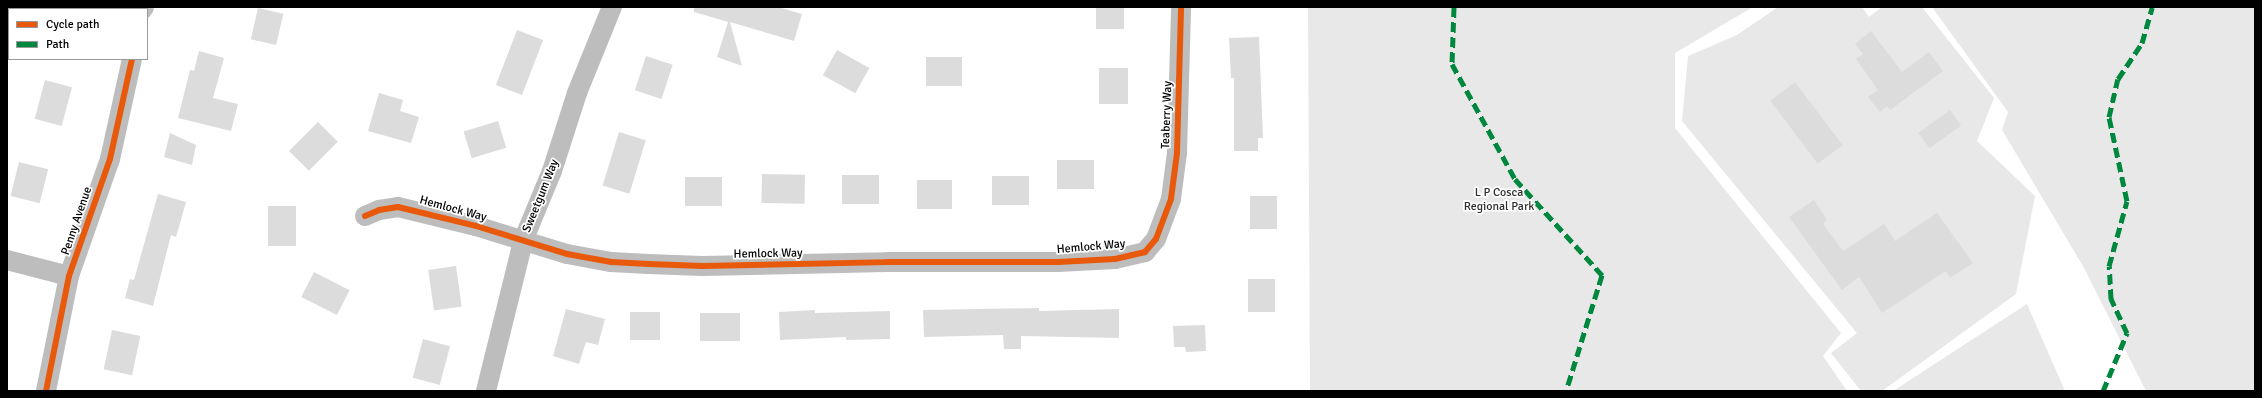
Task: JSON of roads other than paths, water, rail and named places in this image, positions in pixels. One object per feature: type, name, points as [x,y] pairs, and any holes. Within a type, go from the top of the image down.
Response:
[{"type":"street","name":"Sweetgum Way","points":[[486,391],[523,241],[552,171],[577,93],[612,7]]},
{"type":"street","name":"Teaberry Way","points":[[1163,223],[1171,199],[1177,153],[1181,7]]},
{"type":"street","name":"Penny Avenue","points":[[46,391],[69,276],[110,158],[132,60]]},
{"type":"street","name":"Hemlock Way","points":[[365,216],[379,210],[398,207],[476,226],[574,255],[611,262],[702,266],[887,262],[1058,262],[1115,258],[1144,252],[1156,239],[1163,223]]},
{"type":"street","points":[[7,260],[69,276]]},
{"type":"park label","name":"L P Cosca Regional Park","points":[[1499,200]]}]
